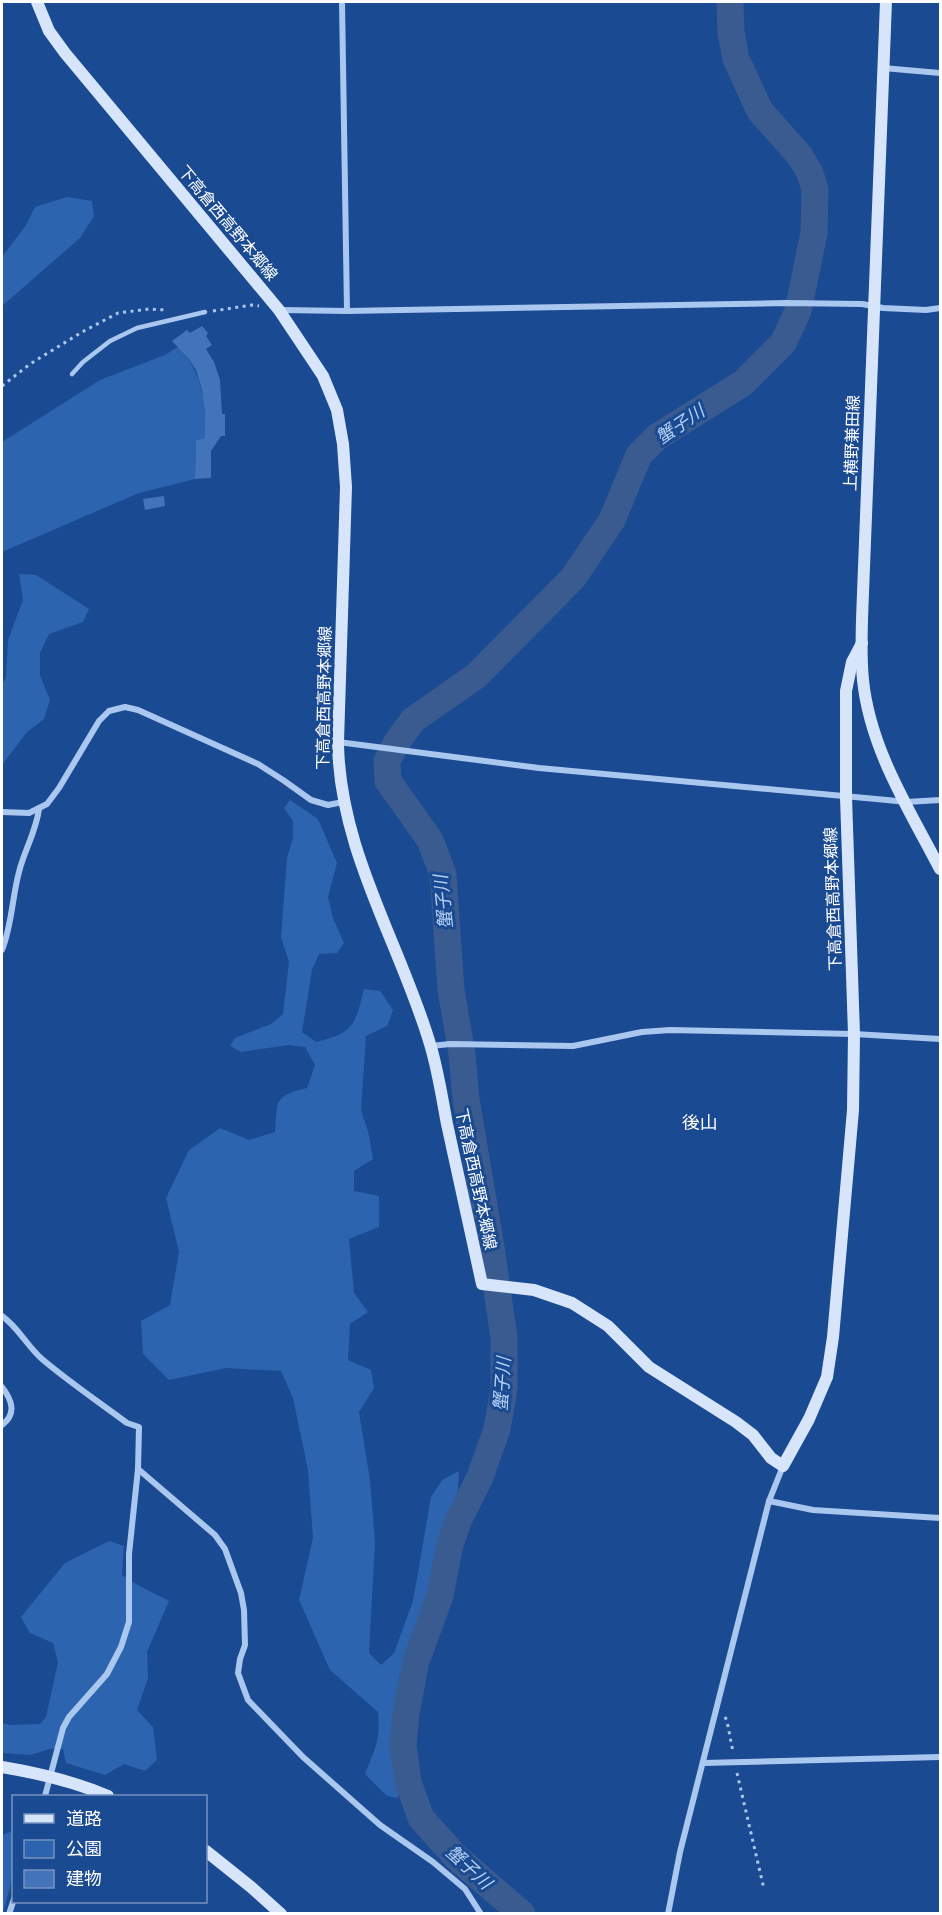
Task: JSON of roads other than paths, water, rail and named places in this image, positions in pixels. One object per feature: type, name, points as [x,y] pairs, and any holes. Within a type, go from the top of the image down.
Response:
[{"type":"main road","name":"下高倉西高野本郷線","points":[[37,2],[49,31],[65,53],[279,310],[323,376],[337,410],[343,444],[346,487],[338,742],[338,766],[343,802],[372,893],[416,1000],[431,1046],[482,1284],[534,1290],[572,1303],[608,1326],[650,1367],[753,1435],[771,1458],[783,1466],[809,1419],[827,1377],[833,1336],[853,1110],[854,1034],[846,797],[846,691],[852,662],[862,643]]},
{"type":"main road","name":"上横野兼田線","points":[[886,2],[862,643],[863,680],[868,713],[879,748],[940,869]]},
{"type":"main road","points":[[2,1767],[33,1772],[81,1785],[104,1795]]},
{"type":"main road","points":[[207,1852],[281,1914]]},
{"type":"street","points":[[342,2],[347,310]]},
{"type":"street","points":[[884,68],[940,73]]},
{"type":"street","points":[[279,310],[785,303],[927,310],[940,308]]},
{"type":"street","points":[[2,812],[29,813],[47,804],[99,722],[109,711],[125,707],[138,710],[258,764],[311,800],[328,805],[343,802]]},
{"type":"street","points":[[338,742],[539,768],[906,802],[940,800]]},
{"type":"street","points":[[2,950],[14,905],[19,870],[29,846],[39,809]]},
{"type":"street","points":[[431,1046],[467,1044],[573,1046],[642,1032],[670,1030],[854,1034],[940,1039]]},
{"type":"street","points":[[2,1316],[15,1327],[29,1347],[44,1360],[128,1424],[139,1427],[138,1468],[129,1554],[129,1622],[121,1647],[107,1674],[69,1717],[63,1728],[46,1795]]},
{"type":"street","points":[[2,1387],[12,1405],[10,1415],[2,1425]]},
{"type":"street","points":[[668,1914],[680,1852],[769,1501],[783,1466]]},
{"type":"street","points":[[138,1468],[214,1536],[225,1549],[241,1593],[244,1610],[245,1645],[238,1673],[248,1700],[303,1757],[380,1825],[433,1862],[465,1888],[481,1914]]},
{"type":"street","points":[[769,1501],[813,1510],[940,1518]]},
{"type":"street","points":[[703,1763],[940,1757]]},
{"type":"lane","points":[[72,374],[83,362],[110,341],[137,328],[205,312]]},
{"type":"waterway","name":"蟹子川","points":[[522,1914],[456,1857],[421,1818],[408,1782],[403,1746],[406,1713],[416,1661],[440,1596],[450,1544],[459,1519],[480,1477],[497,1429],[504,1389],[504,1338],[451,990],[443,874],[430,840],[388,781],[387,761],[413,720],[476,676],[573,578],[612,520],[639,455],[657,437],[743,383],[783,343],[798,311],[814,233],[815,189],[810,173],[800,156],[760,111],[736,59],[731,32],[730,2]]},
{"type":"district","name":"後山","points":[[700,1122]]}]
